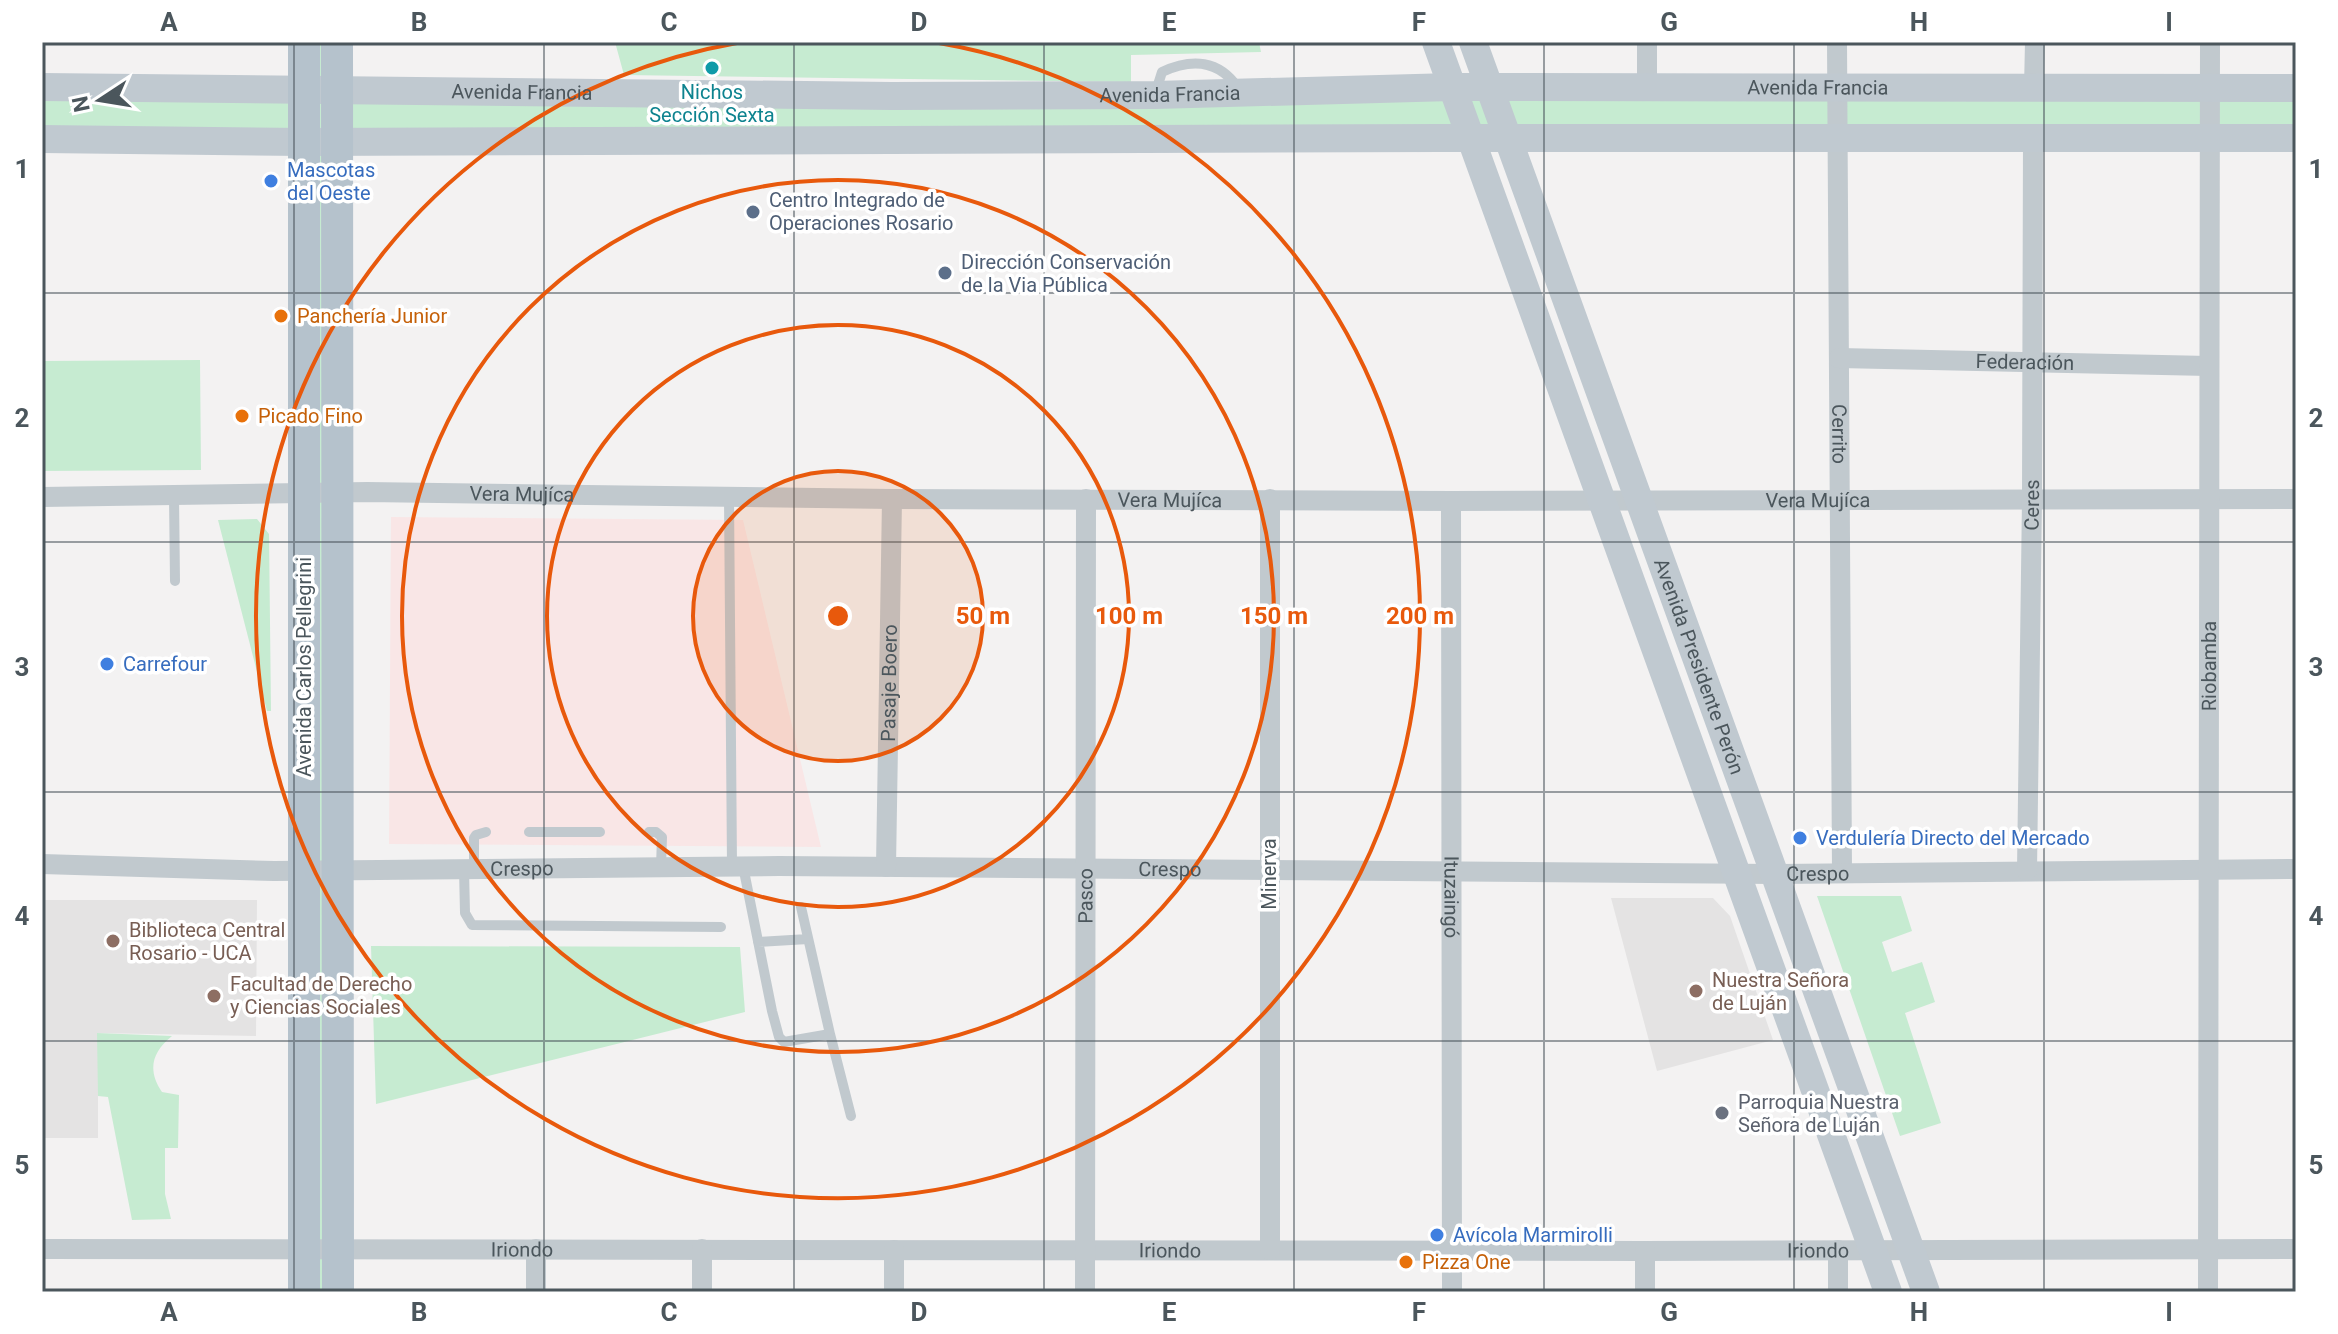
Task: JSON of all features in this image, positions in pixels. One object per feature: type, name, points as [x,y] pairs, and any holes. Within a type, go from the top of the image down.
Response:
[{"type":"main road","name":"Avenida Carlos Pellegrini","points":[[304,42],[304,1292]]},
{"type":"main road","name":"Avenida Carlos Pellegrini","points":[[337,42],[338,1292]]},
{"type":"main road","name":"Avenida Presidente Perón","points":[[1436,42],[1888,1292]]},
{"type":"main road","name":"Avenida Presidente Perón","points":[[1473,42],[1926,1292]]},
{"type":"main road","name":"Avenida Francia","points":[[42,87],[892,96],[1155,95],[1452,87],[2296,88]]},
{"type":"main road","points":[[1259,93],[1254,110],[1257,130],[1265,139]]},
{"type":"main road","points":[[882,140],[892,96]]},
{"type":"main road","points":[[42,139],[304,142],[2296,138]]},
{"type":"street","points":[[1647,42],[1647,88]]},
{"type":"street","name":"Cerrito","points":[[1837,42],[1842,872]]},
{"type":"street","points":[[2034,88],[2035,42]]},
{"type":"street","name":"Riobamba","points":[[2208,1292],[2210,42]]},
{"type":"street","name":"Ceres","points":[[2027,871],[2033,138]]},
{"type":"street","name":"Federación","points":[[1839,358],[2209,366]]},
{"type":"street","name":"Vera Mujíca","points":[[42,497],[338,493],[1451,501],[2296,499]]},
{"type":"street","name":"Pasaje Boero","points":[[886,867],[892,499]]},
{"type":"street","name":"Pasco","points":[[1085,1292],[1086,499]]},
{"type":"street","name":"Minerva","points":[[1270,499],[1270,1250]]},
{"type":"street","name":"Ituzaingó","points":[[1451,501],[1452,1292]]},
{"type":"street","name":"Crespo","points":[[42,864],[304,870],[738,866],[1774,874],[2296,869]]},
{"type":"street","name":"Iriondo","points":[[42,1249],[2296,1249]]},
{"type":"street","points":[[536,1249],[536,1292]]},
{"type":"street","points":[[702,1249],[702,1292]]},
{"type":"street","points":[[894,1250],[894,1292]]},
{"type":"street","points":[[1838,1250],[1838,1292]]},
{"type":"street","points":[[1645,1251],[1645,1292]]},
{"type":"lane","points":[[174,496],[175,581]]},
{"type":"lane","points":[[729,497],[738,866],[779,1037],[784,1042],[830,1034]]},
{"type":"lane","points":[[486,832],[474,838],[469,869],[465,913],[472,925],[721,927]]},
{"type":"lane","points":[[529,832],[600,832]]},
{"type":"lane","points":[[649,832],[656,832],[662,837],[661,867]]},
{"type":"lane","points":[[801,907],[851,1116]]},
{"type":"lane","points":[[758,942],[808,939]]},
{"type":"shaded area","points":[[391,517],[743,520],[821,847],[389,844]]},
{"type":"shaded area","name":"Nuestra Señora de Luján","points":[[1611,898],[1713,898],[1730,916],[1773,1040],[1657,1071]]},
{"type":"shaded area","points":[[42,900],[257,900],[256,1036],[98,1033],[98,1138],[42,1138]]},
{"type":"green space","points":[[304,42],[337,42],[337,90],[2296,88],[2296,138],[338,142],[338,1292],[304,1292],[304,142],[42,139],[42,87],[303,90]]},
{"type":"green space","points":[[615,42],[1259,42],[1261,52],[1131,55],[1131,82],[624,75]]},
{"type":"green space","points":[[200,360],[201,470],[42,471],[42,361]]},
{"type":"green space","points":[[257,519],[269,534],[271,711],[267,711],[218,520]]},
{"type":"green space","points":[[1817,896],[1901,896],[1912,931],[1882,942],[1892,972],[1922,962],[1935,1002],[1905,1013],[1941,1123],[1900,1136]]},
{"type":"green space","points":[[371,946],[740,947],[745,1012],[376,1104]]},
{"type":"green space","points":[[97,1033],[172,1036],[160,1048],[153,1069],[162,1092],[179,1095],[178,1148],[165,1148],[165,1194],[171,1219],[132,1220],[108,1097],[98,1096]]},
{"type":"place","name":"Nichos Sección Sexta","points":[[712,68]]},
{"type":"place","name":"Mascotas del Oeste","points":[[271,181]]},
{"type":"place","name":"Centro Integrado de Operaciones Rosario","points":[[753,212]]},
{"type":"place","name":"Dirección Conservación de la Via Pública","points":[[945,273]]},
{"type":"place","name":"Panchería Junior","points":[[281,316]]},
{"type":"place","name":"Picado Fino","points":[[242,416]]},
{"type":"place","name":"Carrefour","points":[[107,664]]},
{"type":"place","name":"Verdulería Directo del Mercado","points":[[1800,838]]},
{"type":"place","name":"Biblioteca Central Rosario - UCA","points":[[113,941]]},
{"type":"place","name":"Nuestra Señora de Luján","points":[[1696,991]]},
{"type":"place","name":"Facultad de Derecho y Ciencias Sociales","points":[[214,996]]},
{"type":"place","name":"Parroquia Nuestra Señora de Luján","points":[[1722,1113]]},
{"type":"place","name":"Avícola Marmirolli","points":[[1437,1235]]},
{"type":"place","name":"Pizza One","points":[[1406,1262]]}]
